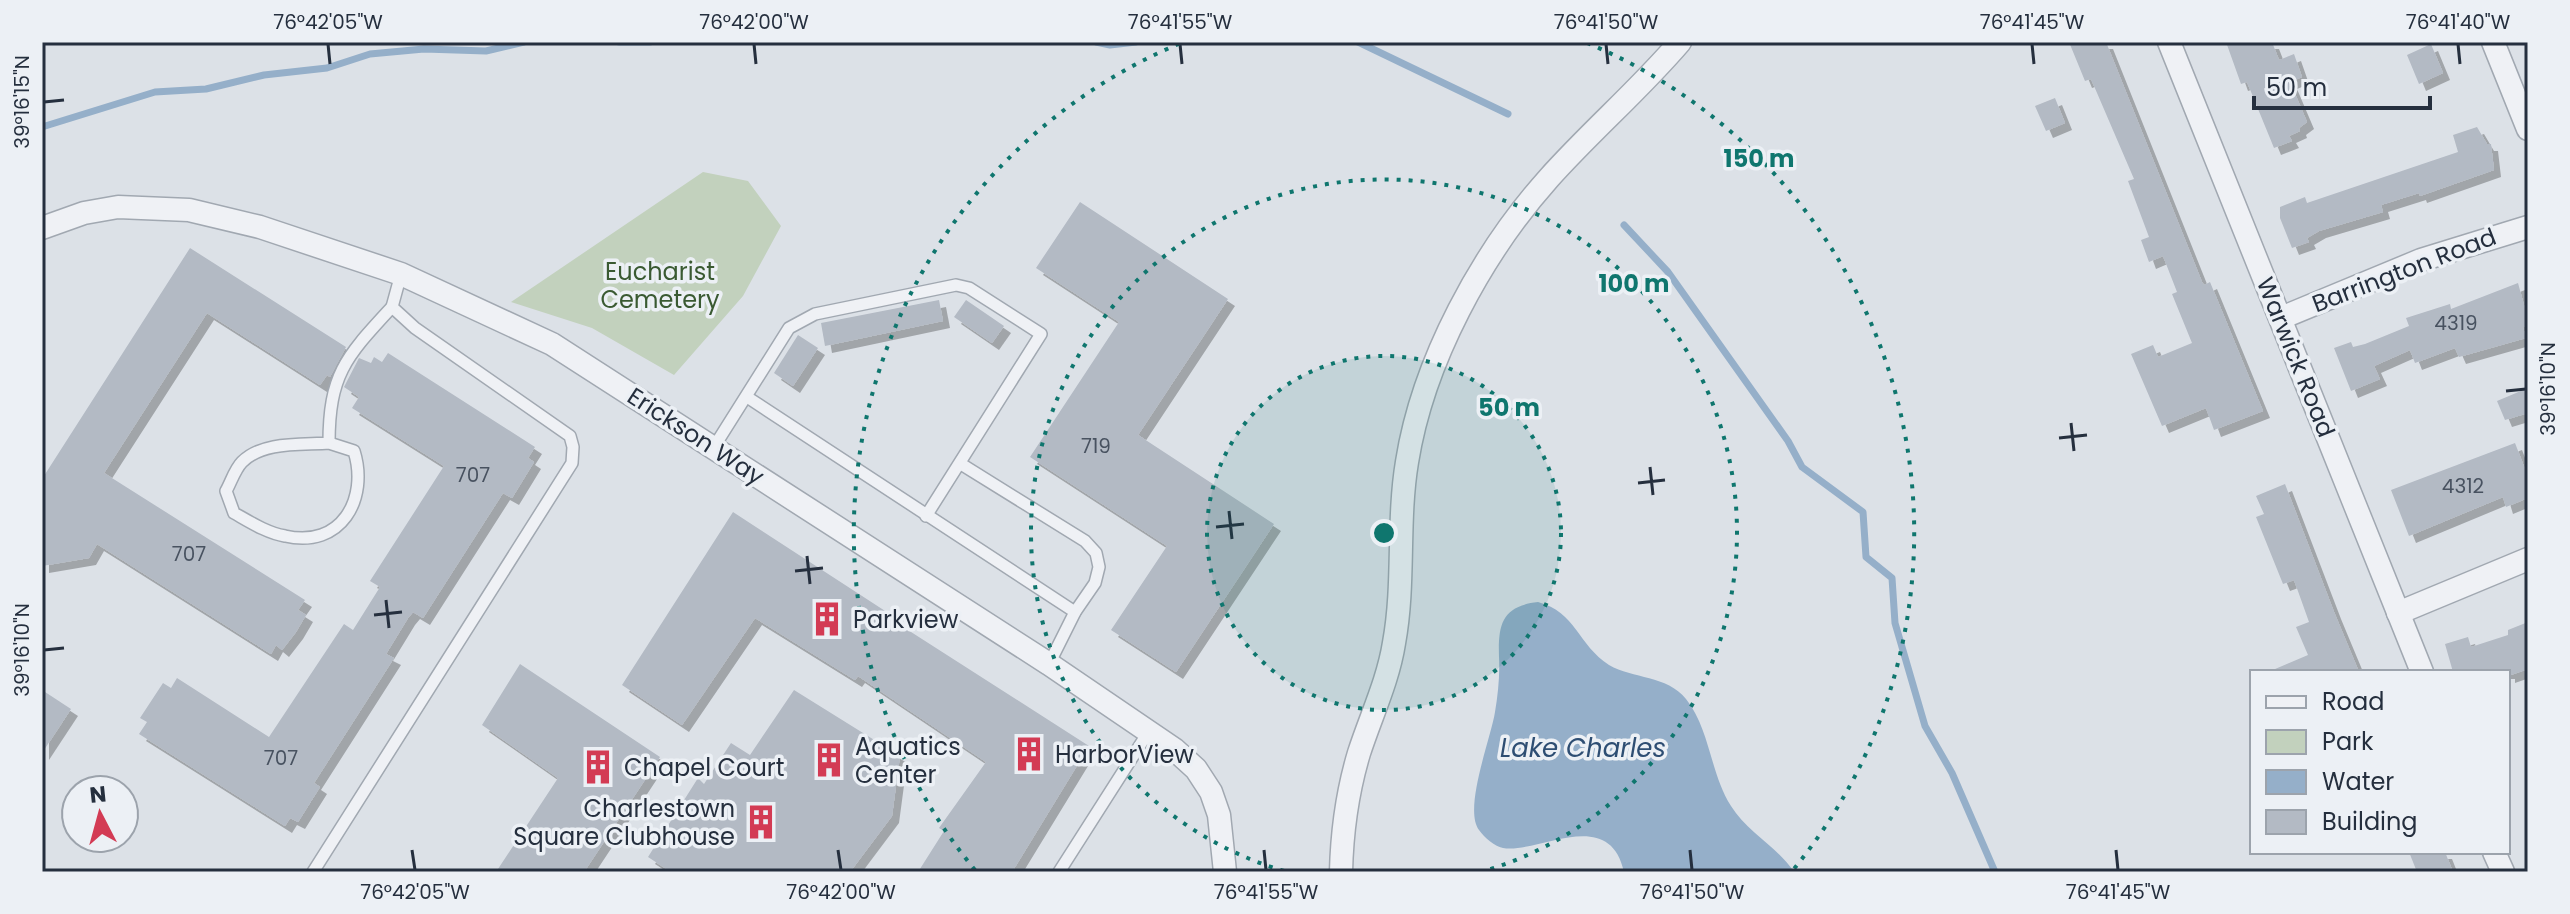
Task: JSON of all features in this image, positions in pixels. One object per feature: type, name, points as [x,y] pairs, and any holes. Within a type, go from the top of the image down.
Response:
[{"type":"street","points":[[1341,872],[1347,797],[1394,644],[1400,517],[1407,460],[1433,375],[1467,296],[1490,254],[1517,217],[1551,176],[1649,78],[1680,42]]},
{"type":"street","name":"Warwick Road","points":[[2169,42],[2421,670]]},
{"type":"street","points":[[2493,42],[2528,129]]},
{"type":"street","name":"Erickson Way","points":[[42,228],[84,213],[118,207],[189,210],[260,227],[401,274],[552,344],[1149,731],[1196,769],[1211,792],[1219,815],[1225,872]]},
{"type":"street","name":"Barrington Road","points":[[2281,318],[2421,260],[2528,227]]},
{"type":"street","points":[[2398,613],[2528,559]]},
{"type":"lane","points":[[329,443],[329,401],[337,378],[360,342],[392,307],[401,274]]},
{"type":"lane","points":[[714,447],[789,328],[800,320],[815,314],[942,287],[969,288],[1041,334],[926,516]]},
{"type":"lane","points":[[313,872],[572,463],[570,436],[415,328],[392,307]]},
{"type":"lane","points":[[747,397],[1075,612]]},
{"type":"lane","points":[[329,443],[354,451],[361,473],[352,512],[337,524],[320,534],[286,537],[234,513],[226,491],[241,463],[260,451],[280,446],[329,443]]},
{"type":"lane","points":[[961,464],[1085,541],[1096,553],[1099,567],[1095,583],[1075,612],[1049,664]]},
{"type":"lane","points":[[1059,872],[1149,731]]},
{"type":"green space","name":"Eucharist Cemetery","points":[[703,172],[748,181],[781,226],[743,296],[674,375],[592,328],[511,302]]},
{"type":"water","name":"Lake Charles","points":[[1538,602],[1561,613],[1590,648],[1609,665],[1660,681],[1686,699],[1700,724],[1718,780],[1731,806],[1794,872],[1624,872],[1616,852],[1604,841],[1589,837],[1503,848],[1484,836],[1475,820],[1474,806],[1496,705],[1501,626],[1510,612]]},
{"type":"building","points":[[2069,42],[2106,42],[2202,282],[2204,285],[2210,282],[2263,411],[2214,430],[2206,408],[2162,426],[2131,354],[2153,345],[2158,357],[2192,343],[2172,294],[2177,292],[2163,256],[2149,262],[2141,240],[2149,237],[2128,181],[2134,179],[2091,79],[2085,81]]},
{"type":"building","points":[[2226,42],[2272,42],[2279,60],[2294,54],[2302,77],[2290,82],[2307,122],[2299,128],[2300,131],[2289,136],[2292,141],[2274,148],[2247,82],[2241,84]]},
{"type":"building","points":[[2431,44],[2443,73],[2419,84],[2407,55]]},
{"type":"building","points":[[2055,98],[2065,123],[2046,131],[2035,106]]},
{"type":"building","points":[[2477,127],[2487,144],[2491,144],[2494,170],[2420,196],[2419,193],[2381,205],[2383,212],[2319,231],[2307,238],[2309,242],[2292,248],[2280,218],[2280,207],[2305,197],[2307,203],[2458,152],[2453,135]]},
{"type":"building","points":[[1080,202],[1228,299],[1138,435],[1274,524],[1176,672],[1111,630],[1167,546],[1030,457],[1119,322],[1036,268]]},
{"type":"building","points":[[190,248],[346,347],[330,377],[327,375],[320,385],[207,313],[104,473],[305,600],[298,610],[306,615],[296,632],[282,650],[276,645],[271,654],[97,544],[89,558],[42,566],[42,479]]},
{"type":"building","points":[[2518,283],[2528,320],[2528,326],[2523,327],[2526,338],[2459,357],[2455,348],[2415,363],[2410,350],[2374,366],[2380,379],[2351,391],[2334,348],[2351,342],[2353,347],[2365,344],[2409,326],[2406,318],[2450,304],[2451,309]]},
{"type":"building","points":[[939,300],[943,321],[825,346],[821,323]]},
{"type":"building","points":[[966,300],[1004,326],[992,343],[954,317]]},
{"type":"building","points":[[798,335],[818,348],[793,386],[774,373]]},
{"type":"building","points":[[388,353],[535,447],[528,458],[534,462],[512,498],[503,493],[423,618],[413,612],[408,618],[386,654],[394,658],[314,783],[320,787],[298,822],[290,818],[285,826],[139,734],[147,722],[140,718],[163,683],[171,688],[177,678],[269,737],[344,624],[353,630],[380,587],[370,581],[444,466],[352,408],[359,397],[344,387],[359,358],[371,363],[374,357],[382,362]]},
{"type":"building","points":[[2528,388],[2528,413],[2505,420],[2497,401]]},
{"type":"building","points":[[2515,443],[2528,477],[2528,498],[2506,507],[2503,497],[2409,536],[2391,490]]},
{"type":"building","points":[[2285,484],[2358,670],[2273,670],[2308,655],[2296,627],[2309,622],[2294,580],[2283,584],[2256,517],[2264,514],[2256,496]]},
{"type":"building","points":[[733,512],[899,620],[897,623],[1089,746],[1012,872],[918,872],[944,831],[939,828],[986,762],[858,676],[855,680],[755,618],[682,725],[622,685]]},
{"type":"building","points":[[2528,622],[2528,669],[2510,675],[2510,670],[2452,670],[2445,644],[2468,637],[2471,647],[2508,635],[2508,630]]},
{"type":"building","name":"Chapel Court","points":[[520,664],[660,757],[584,872],[496,872],[558,778],[482,725]]},
{"type":"building","points":[[42,690],[71,709],[42,753]]},
{"type":"building","name":"Charlestown Square Clubhouse","points":[[794,690],[900,756],[892,816],[850,872],[671,872],[648,857],[698,778],[704,784],[731,743],[750,755]]},
{"type":"building","points":[[2410,854],[2446,854],[2453,872],[2417,872]]},
{"type":"waterway","points":[[42,127],[155,92],[206,89],[264,75],[327,68],[370,54],[424,49],[486,51],[524,42]]},
{"type":"waterway","points":[[619,42],[650,42]]},
{"type":"waterway","points":[[1096,42],[1110,45],[1136,42]]},
{"type":"waterway","points":[[1358,42],[1508,114]]},
{"type":"waterway","points":[[1624,225],[1668,272],[1788,441],[1802,467],[1863,512],[1866,557],[1892,578],[1895,623],[1925,726],[1952,773],[1995,872]]},
{"type":"place","name":"Parkview","points":[[827,619]]},
{"type":"place","name":"HarborView","points":[[1029,754]]},
{"type":"place","name":"Aquatics Center","points":[[829,760]]},
{"type":"place","name":"Chapel Court","points":[[598,767]]},
{"type":"place","name":"Charlestown Square Clubhouse","points":[[761,822]]}]
